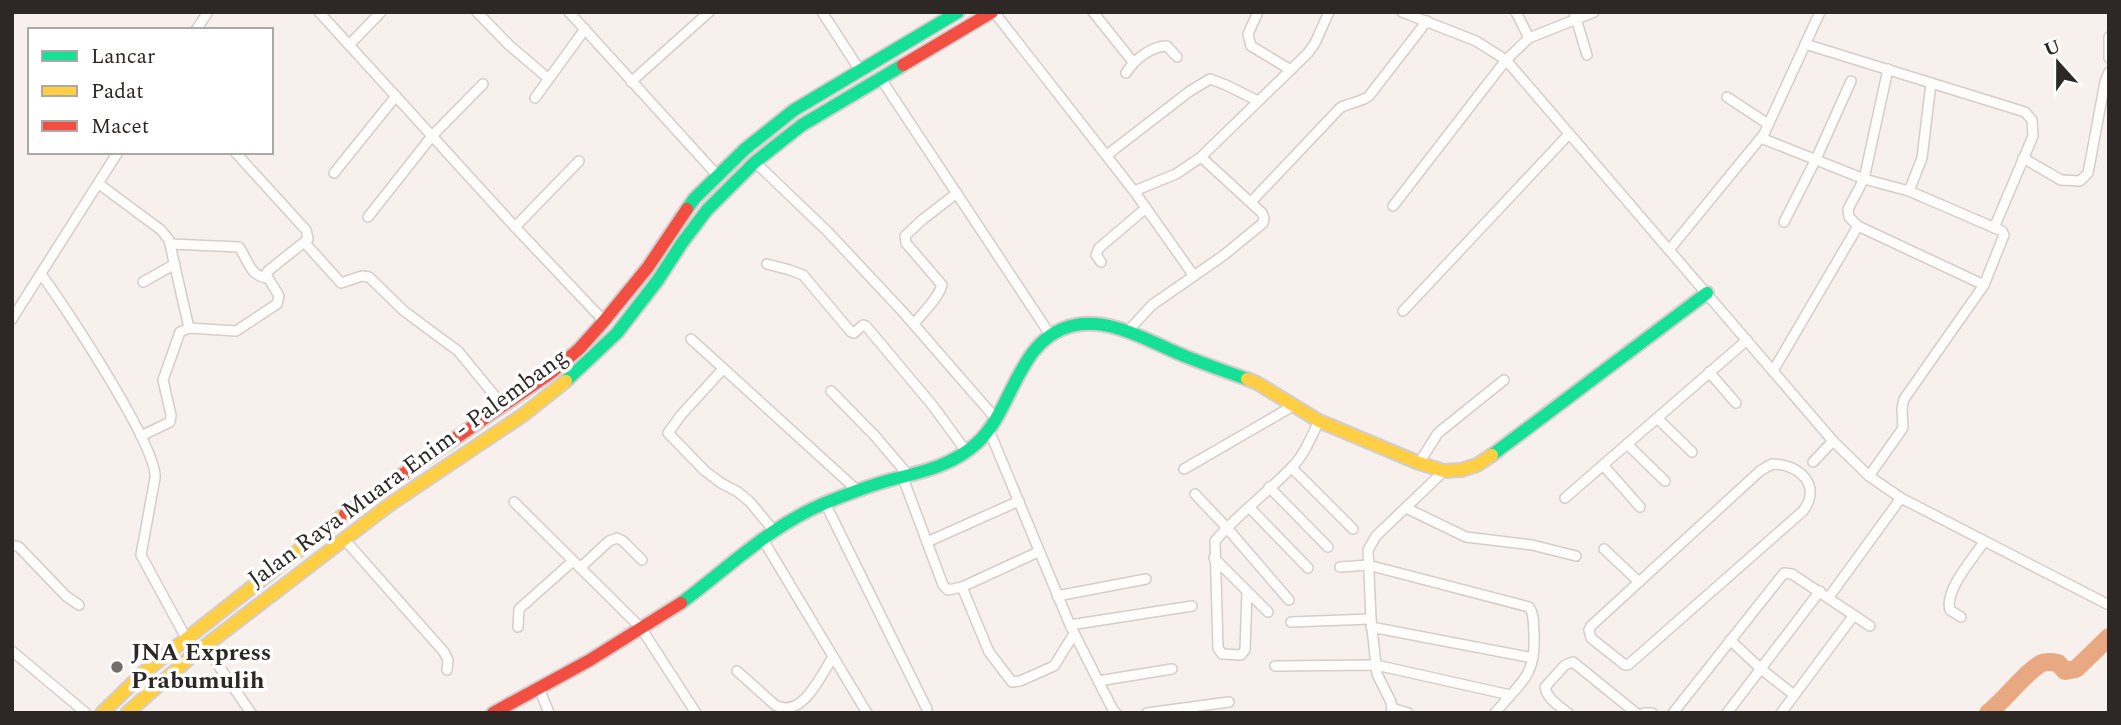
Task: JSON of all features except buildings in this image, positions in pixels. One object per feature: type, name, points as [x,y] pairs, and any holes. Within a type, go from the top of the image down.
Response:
[{"type":"main road","name":"Jalan Raya Muara Enim - Palembang","points":[[102,713],[143,673],[186,638],[374,493],[504,407],[579,349],[648,267],[694,199],[717,175],[777,123],[958,12]]},
{"type":"main road","name":"Jalan Raya Muara Enim - Palembang","points":[[127,713],[205,646],[344,539],[561,386],[617,333],[707,210],[755,162],[802,125],[993,12]]},
{"type":"main road","points":[[494,713],[590,660],[667,613],[762,538],[793,519],[858,491],[939,467],[966,451],[993,425],[1031,355],[1051,336],[1068,327],[1101,324],[1127,332],[1257,383],[1319,421],[1444,471],[1461,470],[1490,457],[1707,293]]},
{"type":"main road","points":[[243,594],[255,608]]},
{"type":"main road","points":[[223,609],[236,623]]},
{"type":"street","points":[[197,28],[208,12]]},
{"type":"street","points":[[349,45],[382,12]]},
{"type":"street","points":[[477,12],[549,79]]},
{"type":"street","points":[[569,12],[717,175]]},
{"type":"street","points":[[631,82],[709,12]]},
{"type":"street","points":[[822,12],[861,72]]},
{"type":"street","points":[[931,12],[939,24]]},
{"type":"street","points":[[993,12],[1135,191],[1194,276]]},
{"type":"street","points":[[1093,12],[1133,62]]},
{"type":"street","points":[[1258,12],[1248,34],[1251,46],[1291,70]]},
{"type":"street","points":[[1135,191],[1176,174],[1200,157],[1312,48],[1329,12]]},
{"type":"street","points":[[1402,12],[1413,14],[1476,41],[1506,60],[1833,441],[1869,475],[1901,498],[2109,605]]},
{"type":"street","points":[[1516,12],[1529,38]]},
{"type":"street","points":[[1393,206],[1506,60],[1529,38],[1575,16],[1594,12]]},
{"type":"street","points":[[1669,250],[1761,138],[1820,12]]},
{"type":"street","points":[[323,14],[515,227],[604,321]]},
{"type":"street","points":[[1575,16],[1587,55]]},
{"type":"street","points":[[1251,202],[1340,108],[1369,96],[1426,21]]},
{"type":"street","points":[[536,98],[585,29]]},
{"type":"street","points":[[2109,37],[2109,58]]},
{"type":"street","points":[[1805,44],[2025,112],[2032,120],[2033,136],[1994,228]]},
{"type":"street","points":[[1126,73],[1133,62],[1157,47],[1167,46],[1177,57]]},
{"type":"street","points":[[1888,69],[1864,179],[1848,209],[1849,217],[1858,226],[1984,285]]},
{"type":"street","points":[[2024,158],[2060,180],[2080,181],[2088,173],[2109,72]]},
{"type":"street","points":[[881,79],[1051,336]]},
{"type":"street","points":[[1107,155],[1209,79],[1258,101]]},
{"type":"street","points":[[1784,222],[1816,159],[1850,81]]},
{"type":"street","points":[[1909,191],[1922,158],[1931,83]]},
{"type":"street","points":[[368,217],[432,136],[483,84]]},
{"type":"street","points":[[334,173],[396,96]]},
{"type":"street","points":[[1727,97],[1768,124]]},
{"type":"street","points":[[1403,311],[1569,134]]},
{"type":"street","points":[[1761,138],[1864,179],[1909,191],[1994,228],[2002,232],[2004,238],[1984,285],[1905,399],[1902,408],[1903,428],[1869,475]]},
{"type":"street","points":[[12,319],[117,154]]},
{"type":"street","points":[[141,436],[172,419],[164,375],[180,332],[189,328],[230,331],[241,328],[280,300],[267,278],[268,271],[308,239],[306,230],[237,154]]},
{"type":"street","points":[[1127,332],[1152,305],[1263,223],[1262,213],[1200,157]]},
{"type":"street","points":[[515,227],[579,161]]},
{"type":"street","points":[[755,162],[827,232],[914,324],[993,425],[1038,552],[1072,629],[1116,713]]},
{"type":"street","points":[[99,184],[161,230],[171,244],[189,328]]},
{"type":"street","points":[[914,324],[942,285],[906,243],[905,236],[957,193]]},
{"type":"street","points":[[1101,262],[1096,255],[1099,248],[1146,208]]},
{"type":"street","points":[[1773,371],[1858,226]]},
{"type":"street","points":[[305,243],[341,284],[366,276],[404,311],[458,351],[504,407]]},
{"type":"street","points":[[171,244],[239,247],[253,272],[267,278]]},
{"type":"street","points":[[143,282],[175,264]]},
{"type":"street","points":[[767,264],[803,275],[851,332],[866,326],[933,406],[966,451]]},
{"type":"street","points":[[41,274],[66,309],[141,436],[155,466],[141,555],[186,638]]},
{"type":"street","points":[[691,339],[858,491]]},
{"type":"street","points":[[1565,498],[1747,340]]},
{"type":"street","points":[[723,369],[668,433],[705,471],[750,502],[774,531]]},
{"type":"street","points":[[1709,372],[1736,403]]},
{"type":"street","points":[[1419,463],[1438,433],[1504,380]]},
{"type":"street","points":[[831,391],[875,436],[906,477],[945,588],[952,590],[962,587],[1038,552]]},
{"type":"street","points":[[1184,469],[1293,406]]},
{"type":"street","points":[[1657,418],[1692,452]]},
{"type":"street","points":[[1247,591],[1245,650],[1241,655],[1223,654],[1218,648],[1215,541],[1292,468],[1319,421]]},
{"type":"street","points":[[1808,467],[1772,464],[1766,467],[1589,630],[1591,638],[1626,665],[1631,664],[1803,512],[1809,500],[1808,467],[1833,441]]},
{"type":"street","points":[[1627,444],[1665,481]]},
{"type":"street","points":[[1603,465],[1640,507]]},
{"type":"street","points":[[1292,468],[1353,529]]},
{"type":"street","points":[[1408,713],[1392,710],[1377,674],[1371,623],[1368,550],[1376,536],[1444,471]]},
{"type":"street","points":[[1269,487],[1328,547]]},
{"type":"street","points":[[1195,494],[1289,600]]},
{"type":"street","points":[[1829,597],[1901,498]]},
{"type":"street","points":[[927,542],[1019,501]]},
{"type":"street","points":[[514,502],[641,628],[696,713]]},
{"type":"street","points":[[825,503],[927,709]]},
{"type":"street","points":[[1249,507],[1308,568]]},
{"type":"street","points":[[1406,509],[1465,537],[1532,545],[1576,556]]},
{"type":"street","points":[[580,568],[609,541],[617,538],[642,560]]},
{"type":"street","points":[[762,538],[867,713]]},
{"type":"street","points":[[344,539],[444,652],[448,660],[447,670]]},
{"type":"street","points":[[1961,617],[1950,610],[1949,597],[1984,542]]},
{"type":"street","points":[[12,545],[19,547],[79,606]]},
{"type":"street","points":[[1604,549],[1639,582]]},
{"type":"street","points":[[1214,558],[1268,612]]},
{"type":"street","points":[[518,626],[519,609],[573,561]]},
{"type":"street","points":[[1340,568],[1368,565],[1529,607],[1533,614],[1534,650],[1527,677],[1495,713]]},
{"type":"street","points":[[1673,713],[1784,573],[1792,574],[1870,626]]},
{"type":"street","points":[[1057,596],[1146,579]]},
{"type":"street","points":[[962,587],[990,655],[1012,681],[1020,681],[1054,666],[1072,629]]},
{"type":"street","points":[[1727,713],[1820,592]]},
{"type":"street","points":[[1072,629],[1192,607]]},
{"type":"street","points":[[1781,713],[1854,615]]},
{"type":"street","points":[[1291,622],[1371,623],[1533,658]]},
{"type":"street","points":[[1730,640],[1794,695]]},
{"type":"street","points":[[205,646],[251,713]]},
{"type":"street","points":[[12,651],[86,713]]},
{"type":"street","points":[[737,671],[775,705],[794,708],[804,700],[833,657]]},
{"type":"street","points":[[1560,713],[1545,690],[1546,683],[1565,665],[1573,662],[1636,713]]},
{"type":"street","points":[[1275,666],[1376,665],[1510,695]]},
{"type":"street","points":[[1098,681],[1172,669]]},
{"type":"street","points":[[539,688],[549,713]]},
{"type":"street","points":[[1553,701],[1568,713]]},
{"type":"street","points":[[1147,713],[1229,702]]},
{"type":"street","points":[[1644,713],[1651,713]]},
{"type":"waterway","points":[[1988,713],[2042,663],[2058,663],[2065,671],[2076,669],[2109,637]]},
{"type":"traffic: fast","points":[[687,209],[745,149],[794,110],[958,12]]},
{"type":"traffic: fast","points":[[566,381],[617,333],[707,210],[755,162],[802,125],[903,65]]},
{"type":"traffic: fast","points":[[1492,455],[1707,293]]},
{"type":"traffic: fast","points":[[681,603],[750,548],[805,512],[865,488],[936,467],[967,451],[989,429],[1027,360],[1039,345],[1053,334],[1071,326],[1101,325],[1130,332],[1194,360],[1247,379]]},
{"type":"traffic: slow","points":[[1247,379],[1319,421],[1444,471],[1477,465],[1492,455]]},
{"type":"traffic: slow","points":[[127,713],[192,656],[389,505],[523,415],[566,381]]},
{"type":"traffic: slow","points":[[102,713],[143,673],[345,514]]},
{"type":"traffic: jam","points":[[903,65],[992,12]]},
{"type":"traffic: jam","points":[[345,514],[552,372],[579,349],[648,267],[687,209]]},
{"type":"traffic: jam","points":[[493,713],[590,660],[681,603]]},
{"type":"place","name":"JNA Express Prabumulih","points":[[117,667]]}]
